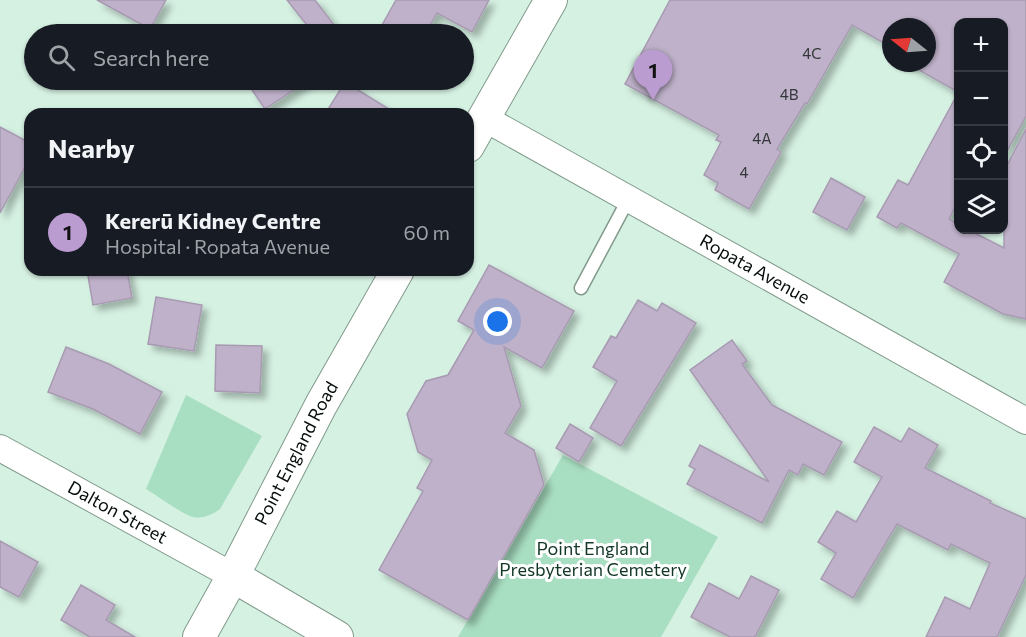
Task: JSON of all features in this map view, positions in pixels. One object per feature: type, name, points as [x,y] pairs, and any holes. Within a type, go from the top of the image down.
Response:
[{"type":"street","points":[[474,136],[551,0]]},
{"type":"street","name":"Ropata Avenue","points":[[484,118],[1026,421]]},
{"type":"street","name":"Point England Road","points":[[199,637],[321,405],[395,276]]},
{"type":"street","name":"Dalton Street","points":[[0,448],[233,576]]},
{"type":"street","points":[[233,576],[336,637]]},
{"type":"lane","points":[[581,288],[629,198]]},
{"type":"green space","points":[[186,395],[262,436],[220,509],[211,515],[200,517],[193,517],[182,512],[146,489]]},
{"type":"green space","name":"Point England Presbyterian Cemetery","points":[[563,455],[718,537],[661,637],[458,637]]},
{"type":"building","points":[[97,0],[166,0],[153,24],[141,24]]},
{"type":"building","points":[[287,0],[315,0],[333,24],[306,24]]},
{"type":"building","points":[[396,0],[489,0],[474,28],[474,24],[457,24],[437,13],[431,24],[383,24]]},
{"type":"building","points":[[670,0],[1026,0],[1026,116],[1008,150],[1008,18],[954,18],[954,90],[922,72],[936,72],[936,18],[882,18],[882,42],[852,25],[807,104],[805,103],[777,149],[781,152],[749,209],[715,190],[718,183],[704,175],[721,142],[716,140],[719,135],[625,84]]},
{"type":"building","points":[[252,90],[294,90],[267,108]]},
{"type":"building","points":[[340,90],[358,90],[387,108],[329,108]]},
{"type":"building","points":[[954,100],[954,209],[949,219],[954,222],[954,234],[977,234],[1004,248],[1004,234],[1008,234],[1008,163],[1026,129],[1026,319],[1003,314],[944,282],[959,254],[901,223],[897,228],[877,217],[898,180],[908,185]]},
{"type":"building","points":[[0,127],[24,140],[24,169],[0,213]]},
{"type":"building","points":[[831,178],[865,197],[847,230],[813,212]]},
{"type":"building","points":[[489,265],[574,311],[542,368],[504,347],[521,406],[505,433],[534,450],[544,485],[468,620],[379,570],[423,491],[417,488],[432,460],[418,452],[407,414],[426,381],[448,375],[474,330],[458,321]]},
{"type":"building","points":[[88,276],[128,276],[132,298],[93,305]]},
{"type":"building","points":[[156,297],[202,305],[194,351],[148,344]]},
{"type":"building","points":[[638,300],[657,311],[662,303],[696,323],[621,446],[590,428],[617,381],[593,367],[611,336],[616,338]]},
{"type":"building","points":[[732,340],[747,361],[742,364],[772,405],[842,442],[824,475],[803,464],[798,475],[789,470],[762,523],[687,484],[695,469],[689,466],[700,445],[769,482],[690,370]]},
{"type":"building","points":[[216,345],[262,346],[260,393],[215,391]]},
{"type":"building","points":[[66,347],[109,364],[162,392],[140,434],[93,409],[48,392]]},
{"type":"building","points":[[570,424],[593,438],[579,462],[556,448]]},
{"type":"building","points":[[874,427],[901,442],[909,428],[938,445],[925,468],[991,501],[990,503],[1026,519],[1026,575],[997,637],[926,637],[945,597],[970,609],[990,563],[951,544],[948,550],[897,524],[853,598],[821,579],[836,553],[818,542],[837,511],[856,522],[882,477],[854,462]]},
{"type":"building","points":[[0,541],[38,562],[19,597],[0,587]]},
{"type":"building","points":[[751,576],[779,590],[755,637],[730,637],[691,617],[709,583],[739,599]]},
{"type":"building","points":[[81,585],[115,605],[106,620],[135,637],[90,637],[61,620]]},
{"type":"place","name":"Kererū Kidney Centre","points":[[653,100]]}]
